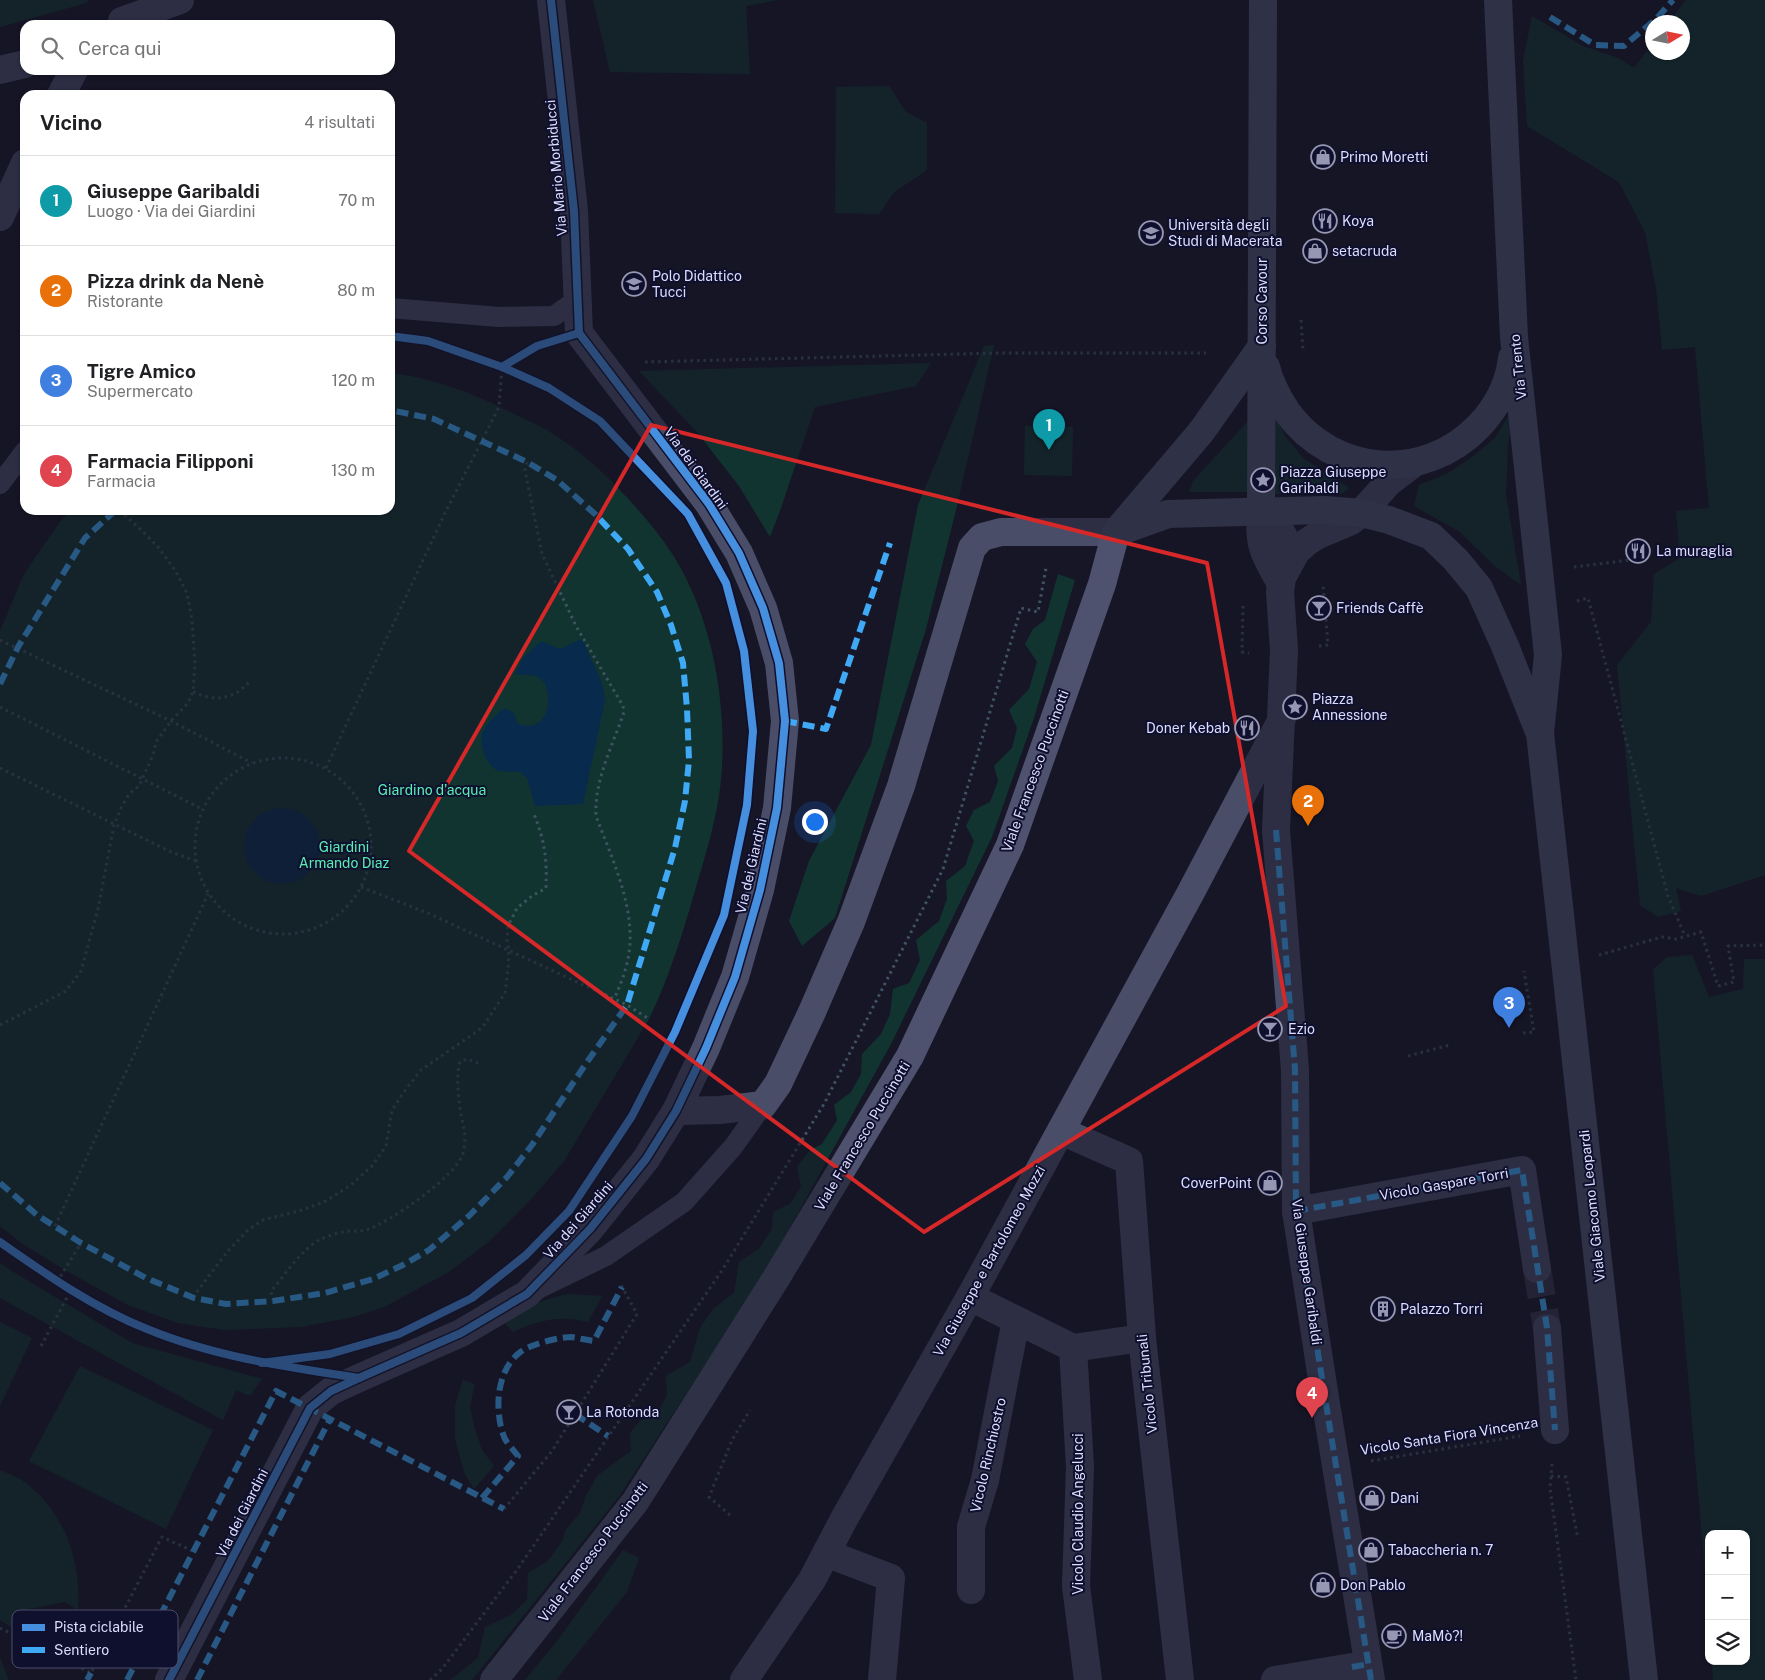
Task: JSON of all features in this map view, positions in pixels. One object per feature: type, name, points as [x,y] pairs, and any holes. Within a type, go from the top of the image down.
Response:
[{"type":"main road","name":"Corso Cavour","points":[[1261,512],[1263,0]]},
{"type":"main road","name":"Via Trento","points":[[1498,0],[1514,337],[1548,655],[1540,733]]},
{"type":"main road","points":[[1262,346],[1268,373],[1276,396],[1298,427],[1320,445],[1340,455],[1361,462],[1387,465],[1414,463],[1433,457],[1458,445],[1489,416],[1502,393],[1510,372],[1514,337]]},
{"type":"main road","points":[[1116,532],[1201,432],[1262,346]]},
{"type":"main road","points":[[1116,532],[1168,514],[1325,510],[1361,513],[1389,520],[1431,536],[1456,560],[1479,588],[1540,733]]},
{"type":"main road","name":"Viale Francesco Puccinotti","points":[[494,1680],[635,1502],[775,1280],[910,1056],[1010,845],[1102,584],[1116,532]]},
{"type":"main road","name":"Viale Giacomo Leopardi","points":[[1540,733],[1644,1680]]},
{"type":"street","points":[[122,20],[140,0]]},
{"type":"street","points":[[127,20],[180,0]]},
{"type":"street","name":"Via Mario Morbiducci","points":[[551,0],[574,211],[579,333]]},
{"type":"street","points":[[0,70],[20,65]]},
{"type":"street","points":[[64,90],[71,75]]},
{"type":"street","points":[[0,217],[20,174]]},
{"type":"street","name":"Via dei Giardini","points":[[178,1663],[310,1408],[331,1391],[461,1333],[527,1294],[590,1229],[646,1159],[676,1111],[706,1048],[736,977],[760,890],[777,808],[785,721],[778,663],[762,608],[739,553],[709,504],[579,333]]},
{"type":"street","points":[[1280,582],[1296,552],[1307,542],[1318,534],[1351,521],[1361,513],[1389,482],[1414,463]]},
{"type":"street","points":[[1261,512],[1259,533],[1264,553],[1280,582],[1284,650],[1282,719]]},
{"type":"street","points":[[676,1111],[720,1110],[763,1104],[778,1084],[851,922],[902,786],[972,548],[982,537],[1001,532],[1116,532]]},
{"type":"street","name":"Via Giuseppe Garibaldi","points":[[1282,719],[1276,830],[1295,1070],[1296,1211],[1336,1466],[1364,1670]]},
{"type":"street","name":"Via Giuseppe e Bartolomeo Mozzi","points":[[744,1680],[812,1580],[844,1519],[970,1297],[1061,1131],[1282,719]]},
{"type":"street","name":"Vicolo Tribunali","points":[[1061,1131],[1129,1161],[1142,1338],[1180,1680]]},
{"type":"street","name":"Vicolo Gaspare Torri","points":[[1296,1211],[1522,1170],[1537,1269]]},
{"type":"street","points":[[970,1297],[1073,1348],[1142,1338]]},
{"type":"street","name":"Vicolo Rinchiostro","points":[[971,1590],[971,1527],[985,1480],[1016,1320]]},
{"type":"street","points":[[1548,1328],[1555,1430]]},
{"type":"street","name":"Vicolo Claudio Angelucci","points":[[1073,1348],[1080,1467],[1076,1586],[1088,1680]]},
{"type":"street","points":[[827,1552],[891,1578],[882,1680]]},
{"type":"street","name":"Via dei Giardini","points":[[169,1680],[175,1668]]},
{"type":"street","points":[[1275,1680],[1364,1670]]},
{"type":"lane","points":[[395,308],[499,317],[554,316],[578,299]]},
{"type":"lane","points":[[0,484],[20,458]]},
{"type":"lane","points":[[527,1294],[606,1256],[684,1202],[733,1147],[763,1104]]},
{"type":"path","points":[[1301,320],[1303,351]]},
{"type":"path","points":[[640,362],[998,353],[1206,353]]},
{"type":"path","points":[[326,768],[445,513],[499,407],[507,367],[493,364]]},
{"type":"path","points":[[527,462],[525,470],[542,554],[576,626],[623,706],[624,712],[598,787],[596,805],[596,816],[624,889],[629,932],[630,944],[627,962],[622,981],[614,999]]},
{"type":"path","points":[[0,1025],[66,991],[80,971],[98,909],[114,825],[129,794],[139,786],[153,755],[156,742],[170,721],[188,703],[193,692],[195,664],[192,620],[187,593],[175,570],[158,547],[125,515]]},
{"type":"path","points":[[1570,568],[1638,558],[1638,551]]},
{"type":"path","points":[[430,1680],[442,1669],[519,1567],[723,1269],[824,1104],[943,869],[1020,608],[1038,612],[1047,562]]},
{"type":"path","points":[[1310,647],[1328,645],[1323,584]]},
{"type":"path","points":[[1577,600],[1588,598],[1668,896],[1685,936]]},
{"type":"path","points":[[0,640],[170,721],[252,763]]},
{"type":"path","points":[[193,692],[215,698],[228,697],[240,692],[250,681]]},
{"type":"path","points":[[0,707],[142,777],[202,809]]},
{"type":"path","points":[[286,757],[307,760],[326,768],[344,782],[358,800],[367,820],[371,843],[369,865],[361,887],[350,904],[334,917],[317,927],[297,933],[276,934],[256,930],[238,922],[221,909],[208,894],[201,878],[196,861],[195,835],[202,809],[212,792],[227,777],[252,763],[265,759],[286,757]]},
{"type":"path","points":[[0,768],[114,825],[171,852],[196,861]]},
{"type":"path","points":[[194,1298],[228,1251],[248,1231],[263,1220],[324,1202],[351,1185],[372,1166],[386,1146],[392,1110],[406,1088],[422,1070],[482,1028],[505,993],[508,926],[517,908],[546,888],[547,864],[543,838],[534,814]]},
{"type":"path","points":[[361,887],[430,914],[628,1005],[649,1019]]},
{"type":"path","points":[[55,1226],[208,894]]},
{"type":"path","points":[[1596,956],[1662,938],[1676,939],[1701,932],[1718,986],[1734,982],[1728,946],[1765,945]]},
{"type":"path","points":[[1523,1033],[1534,1032],[1524,971]]},
{"type":"path","points":[[1408,1056],[1450,1045]]},
{"type":"path","points":[[273,1301],[271,1291],[303,1253],[321,1239],[343,1232],[366,1230],[400,1212],[436,1186],[452,1169],[463,1155],[466,1135],[460,1108],[457,1072],[460,1062],[467,1059],[480,1064]]},
{"type":"path","points":[[57,1282],[80,1243]]},
{"type":"path","points":[[41,1346],[74,1292],[50,1277]]},
{"type":"path","points":[[504,1509],[552,1451],[637,1314]]},
{"type":"path","points":[[730,1515],[709,1497],[732,1440],[750,1410]]},
{"type":"path","points":[[1551,1476],[1566,1477],[1578,1539]]},
{"type":"path","points":[[124,1610],[162,1537],[193,1551]]},
{"type":"path","points":[[0,1628],[12,1634]]},
{"type":"path","points":[[81,1668],[91,1673],[94,1668]]},
{"type":"highlighted area","points":[[651,425],[1207,563],[1286,1006],[924,1232],[409,851]]},
{"type":"green space","points":[[0,0],[89,0],[86,3],[0,27]]},
{"type":"green space","points":[[593,0],[778,0],[746,6],[750,74],[610,72]]},
{"type":"green space","points":[[1686,0],[1765,0],[1765,875],[1701,896],[1676,888],[1681,911],[1658,917],[1640,905],[1617,665],[1651,622],[1654,574],[1680,558],[1676,511],[1709,508],[1695,347],[1662,350],[1656,288],[1645,232],[1619,182],[1527,126],[1523,61],[1532,16],[1583,46],[1618,58],[1634,68],[1645,53],[1645,60],[1690,60],[1690,15],[1674,15]]},
{"type":"green space","points":[[889,86],[906,112],[927,123],[927,170],[894,192],[879,214],[835,213],[836,87]]},
{"type":"green space","points":[[994,345],[926,629],[835,918],[802,946],[789,921],[809,861],[871,745],[918,505],[984,346]]},
{"type":"green space","points":[[931,363],[916,386],[815,407],[770,537],[739,486],[697,432],[639,371]]},
{"type":"green space","name":"Giardini Armando Diaz","points":[[395,374],[407,375],[457,389],[489,402],[549,431],[579,452],[602,472],[632,503],[660,537],[686,578],[697,604],[713,657],[718,685],[723,740],[721,783],[712,831],[679,942],[649,1019],[564,1161],[533,1197],[492,1239],[449,1272],[384,1307],[353,1317],[301,1327],[225,1330],[178,1323],[128,1305],[65,1270],[23,1244],[0,1226],[0,631],[24,574],[66,515],[395,515]]},
{"type":"green space","points":[[1512,410],[1506,494],[1521,585],[1496,567],[1460,532],[1414,506],[1419,485],[1447,474],[1472,457],[1495,438]]},
{"type":"green space","points":[[1250,419],[1248,492],[1189,492],[1193,481]]},
{"type":"green space","points":[[1279,420],[1285,436],[1303,458],[1349,488],[1342,494],[1273,494],[1274,421]]},
{"type":"green space","points":[[1025,426],[1073,427],[1072,476],[1024,475]]},
{"type":"green space","points":[[1058,574],[1075,580],[1034,718],[992,837],[891,1044],[765,1273],[620,1495],[472,1680],[450,1680],[478,1658],[485,1627],[511,1615],[527,1600],[528,1573],[548,1561],[563,1540],[565,1531],[580,1513],[585,1498],[597,1476],[631,1451],[630,1433],[640,1421],[657,1415],[667,1395],[666,1376],[690,1362],[700,1328],[713,1309],[734,1293],[739,1262],[759,1249],[772,1229],[773,1212],[790,1204],[801,1187],[797,1167],[810,1150],[822,1144],[837,1120],[834,1105],[851,1092],[861,1074],[862,1054],[881,1034],[890,1014],[893,989],[909,983],[920,960],[916,940],[939,921],[947,899],[946,881],[965,866],[974,841],[966,826],[974,810],[990,802],[998,781],[994,766],[1012,748],[1017,728],[1009,710],[1029,689],[1037,662],[1025,644],[1033,629],[1045,620]]},
{"type":"green space","points":[[1692,955],[1709,997],[1743,989],[1744,959],[1765,959],[1765,1680],[1713,1680],[1712,1665],[1750,1665],[1750,1530],[1705,1530],[1705,1573],[1653,970],[1667,957]]},
{"type":"green space","points":[[0,1263],[132,1343],[262,1379],[250,1396],[236,1390],[223,1420],[0,1298]]},
{"type":"green space","points":[[568,1294],[602,1296],[588,1322],[568,1319],[549,1320],[531,1324],[513,1332],[503,1321],[526,1307]]},
{"type":"green space","points":[[0,1322],[32,1338],[0,1406]]},
{"type":"green space","points":[[80,1366],[213,1430],[166,1529],[29,1461]]},
{"type":"green space","points":[[463,1380],[475,1384],[470,1406],[474,1426],[482,1450],[494,1466],[474,1489],[464,1472],[455,1439],[455,1405]]},
{"type":"green space","points":[[0,1470],[18,1478],[41,1496],[61,1525],[68,1541],[77,1574],[78,1610],[65,1602],[23,1610],[12,1610],[11,1627],[0,1620]]},
{"type":"green space","points":[[623,1550],[639,1558],[627,1592],[556,1680],[525,1680],[558,1640]]},
{"type":"green space","points":[[0,1658],[9,1680],[0,1680]]},
{"type":"water","points":[[582,639],[602,683],[605,700],[583,804],[535,806],[528,780],[521,772],[498,771],[490,764],[482,748],[483,732],[493,718],[505,708],[514,713],[517,723],[523,725],[534,725],[542,720],[547,710],[548,701],[545,683],[537,676],[515,674],[523,658],[541,641],[560,649]]},
{"type":"water","points":[[282,808],[296,811],[309,819],[317,832],[320,846],[317,860],[309,873],[296,881],[282,884],[268,881],[255,873],[247,860],[244,846],[247,832],[255,819],[268,811]]},
{"type":"tunnel","points":[[1537,1269],[1547,1328]]},
{"type":"marked path","points":[[1550,17],[1595,45],[1624,46],[1657,18],[1673,0]]},
{"type":"marked path","points":[[0,1183],[37,1215],[81,1243],[146,1278],[194,1298],[226,1304],[273,1301],[325,1293],[373,1279],[403,1265],[429,1250],[470,1215],[507,1177],[532,1145],[627,1005],[675,848],[685,801],[689,760],[687,709],[683,663],[671,625],[657,592],[628,549],[595,514],[557,480],[527,462],[434,419],[395,411]]},
{"type":"marked path","points":[[0,684],[18,647],[85,538],[110,515]]},
{"type":"marked path","points":[[785,721],[826,729],[890,543]]},
{"type":"marked path","points":[[1276,830],[1295,1070],[1296,1211],[1371,1680]]},
{"type":"marked path","points":[[1296,1211],[1522,1170],[1547,1328],[1555,1430]]},
{"type":"marked path","points":[[482,1498],[518,1456],[507,1443],[500,1423],[500,1388],[508,1366],[514,1357],[533,1345],[571,1337],[594,1341],[622,1287]]},
{"type":"marked path","points":[[163,1610],[276,1391],[504,1509]]},
{"type":"marked path","points":[[575,1414],[608,1436]]},
{"type":"marked path","points":[[197,1680],[330,1419]]},
{"type":"marked path","points":[[1352,1667],[1369,1664]]},
{"type":"marked path","points":[[127,1680],[133,1668]]},
{"type":"marked path","points":[[87,1680],[91,1673]]},
{"type":"cycle path","points":[[551,0],[574,211],[579,333]]},
{"type":"cycle path","points":[[502,367],[537,346],[579,333]]},
{"type":"cycle path","points":[[178,1663],[310,1408],[331,1391],[461,1333],[527,1294],[590,1229],[646,1159],[676,1111],[706,1048],[735,977],[760,890],[777,808],[785,721],[779,663],[763,608],[739,553],[709,504],[579,333]]},
{"type":"cycle path","points":[[262,1363],[330,1354],[399,1334],[472,1298],[526,1255],[569,1211],[632,1116],[675,1032],[724,915],[747,805],[753,731],[744,651],[726,583],[688,514],[600,421],[549,388],[502,367],[428,341],[395,337]]},
{"type":"cycle path","points":[[0,1242],[90,1301],[127,1321],[173,1339],[252,1360],[359,1378]]},
{"type":"cycle path","points":[[169,1680],[175,1668]]},
{"type":"place","name":"Primo Moretti","points":[[1323,157]]},
{"type":"place","name":"Koya","points":[[1325,221]]},
{"type":"place","name":"Università degli Studi di Macerata","points":[[1151,233]]},
{"type":"place","name":"setacruda","points":[[1315,251]]},
{"type":"place","name":"Polo Didattico Tucci","points":[[634,284]]},
{"type":"place","name":"Giuseppe Garibaldi","points":[[1049,450]]},
{"type":"place","name":"Piazza Giuseppe Garibaldi","points":[[1263,480]]},
{"type":"place","name":"La muraglia","points":[[1638,551]]},
{"type":"place","name":"Friends Caffè","points":[[1319,608]]},
{"type":"place","name":"Piazza Annessione","points":[[1295,707]]},
{"type":"place","name":"Doner Kebab","points":[[1247,728]]},
{"type":"place","name":"Pizza drink da Nenè","points":[[1308,826]]},
{"type":"place","name":"Tigre Amico","points":[[1509,1028]]},
{"type":"place","name":"Ezio","points":[[1270,1029]]},
{"type":"place","name":"CoverPoint","points":[[1270,1183]]},
{"type":"place","name":"Palazzo Torri","points":[[1383,1309]]},
{"type":"place","name":"La Rotonda","points":[[569,1412]]},
{"type":"place","name":"Farmacia Filipponi","points":[[1312,1418]]},
{"type":"place","name":"Dani","points":[[1372,1498]]},
{"type":"place","name":"Tabaccheria n. 7","points":[[1371,1550]]},
{"type":"place","name":"Don Pablo","points":[[1323,1585]]},
{"type":"place","name":"MaMò?!","points":[[1394,1636]]},
{"type":"park label","name":"Giardino d'acqua","points":[[432,790]]}]
